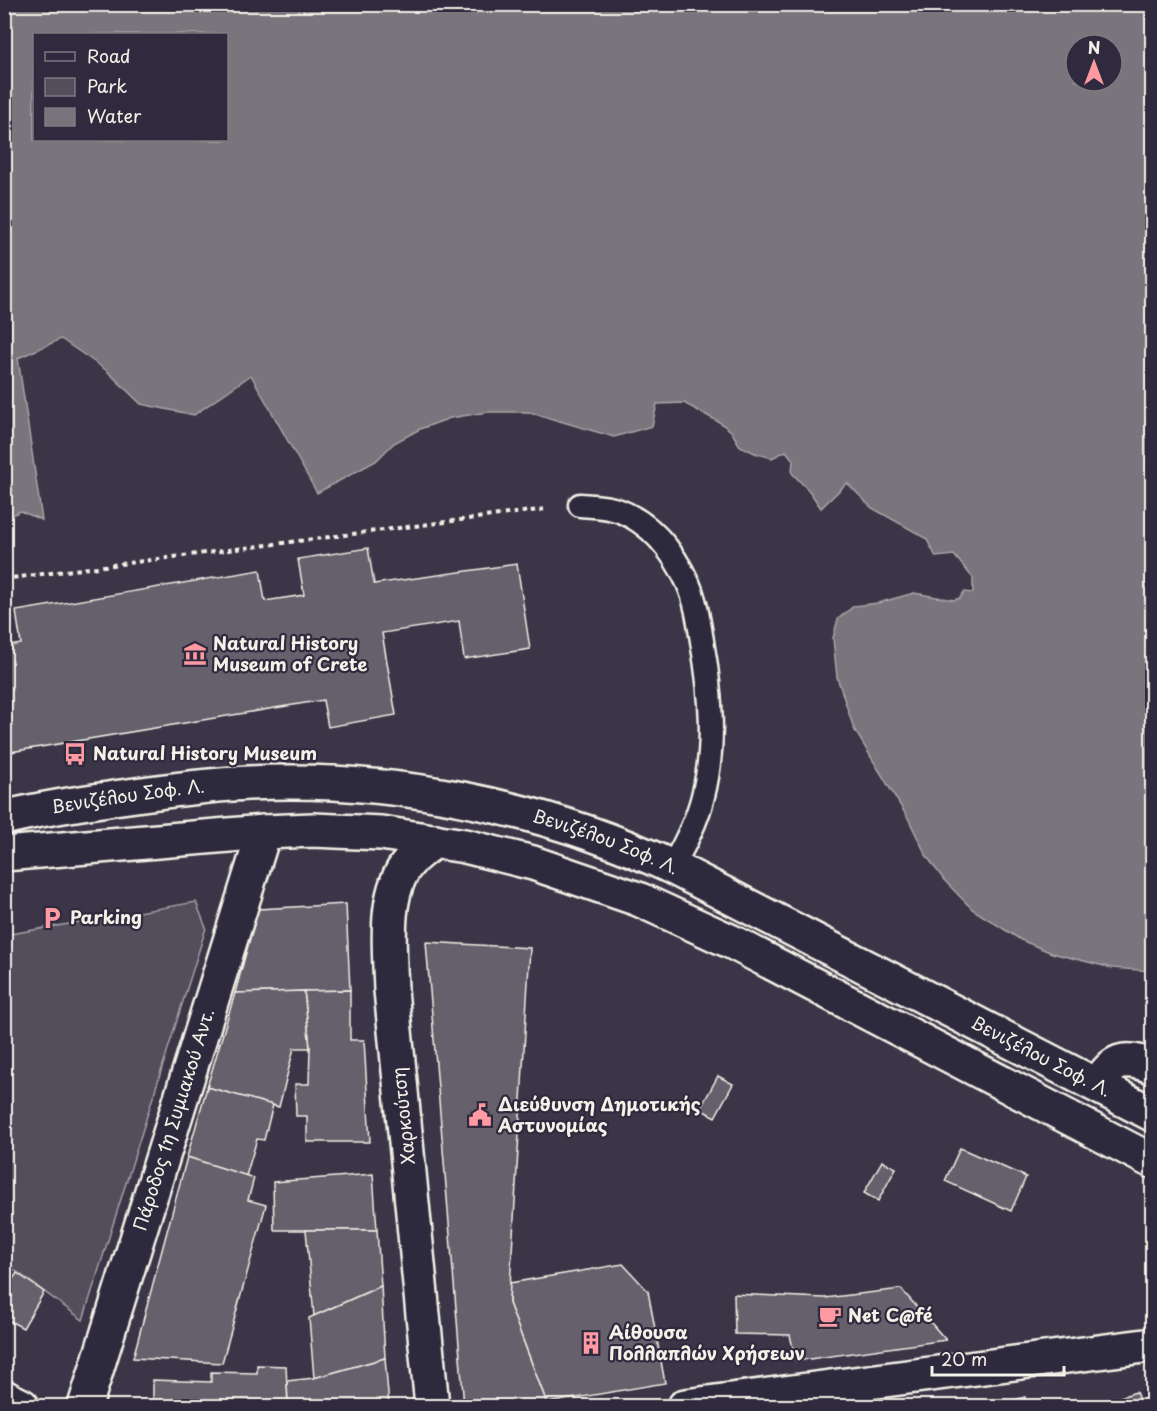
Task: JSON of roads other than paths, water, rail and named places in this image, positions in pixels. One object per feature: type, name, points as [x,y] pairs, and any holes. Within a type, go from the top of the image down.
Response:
[{"type":"main road","name":"Βενιζέλου Σοφ. Λ.","points":[[4,818],[64,805],[204,786],[280,782],[334,783],[423,792],[542,819],[636,850],[672,867],[1152,1114]]},
{"type":"main road","points":[[4,854],[264,832],[313,830],[381,832],[465,846],[533,863],[638,899],[681,918],[822,988],[1152,1161]]},
{"type":"main road","name":"Πάροδος 1η Συμιακού Αντ.","points":[[85,1407],[264,832]]},
{"type":"main road","name":"Χαρκούτση","points":[[432,1407],[391,990],[390,947],[391,907],[395,885],[408,862],[435,841]]},
{"type":"main road","points":[[1097,1085],[1107,1071],[1117,1063],[1133,1059],[1152,1066]]},
{"type":"main road","points":[[685,1407],[1152,1346]]},
{"type":"main road","points":[[4,1398],[22,1407]]},
{"type":"lane","points":[[580,505],[607,506],[622,512],[638,521],[657,537],[673,556],[689,585],[698,616],[710,697],[710,759],[703,796],[689,836],[672,867]]},
{"type":"water","points":[[5,4],[1152,5],[1152,971],[1112,968],[1052,953],[1021,940],[972,909],[944,880],[926,855],[908,818],[854,729],[837,677],[833,638],[838,619],[854,606],[878,603],[914,593],[954,600],[960,598],[964,592],[973,593],[973,578],[954,555],[936,557],[926,538],[872,508],[847,483],[821,508],[792,473],[793,460],[786,451],[772,458],[740,446],[731,431],[684,403],[657,404],[652,426],[614,437],[529,412],[488,412],[450,418],[420,429],[394,443],[376,461],[317,493],[251,375],[194,415],[141,404],[106,370],[61,339],[18,358],[42,520],[20,511],[5,519]]},
{"type":"place","name":"Natural History Museum of Crete","points":[[195,654]]},
{"type":"place","name":"Natural History Museum","points":[[75,754]]},
{"type":"place","name":"Parking","points":[[52,918]]},
{"type":"place","name":"Διεύθυνση Δημοτικής Αστυνομίας","points":[[480,1115]]},
{"type":"place","name":"Net C@fé","points":[[830,1316]]},
{"type":"place","name":"Αίθουσα Πολλαπλών Χρήσεων","points":[[591,1343]]}]
